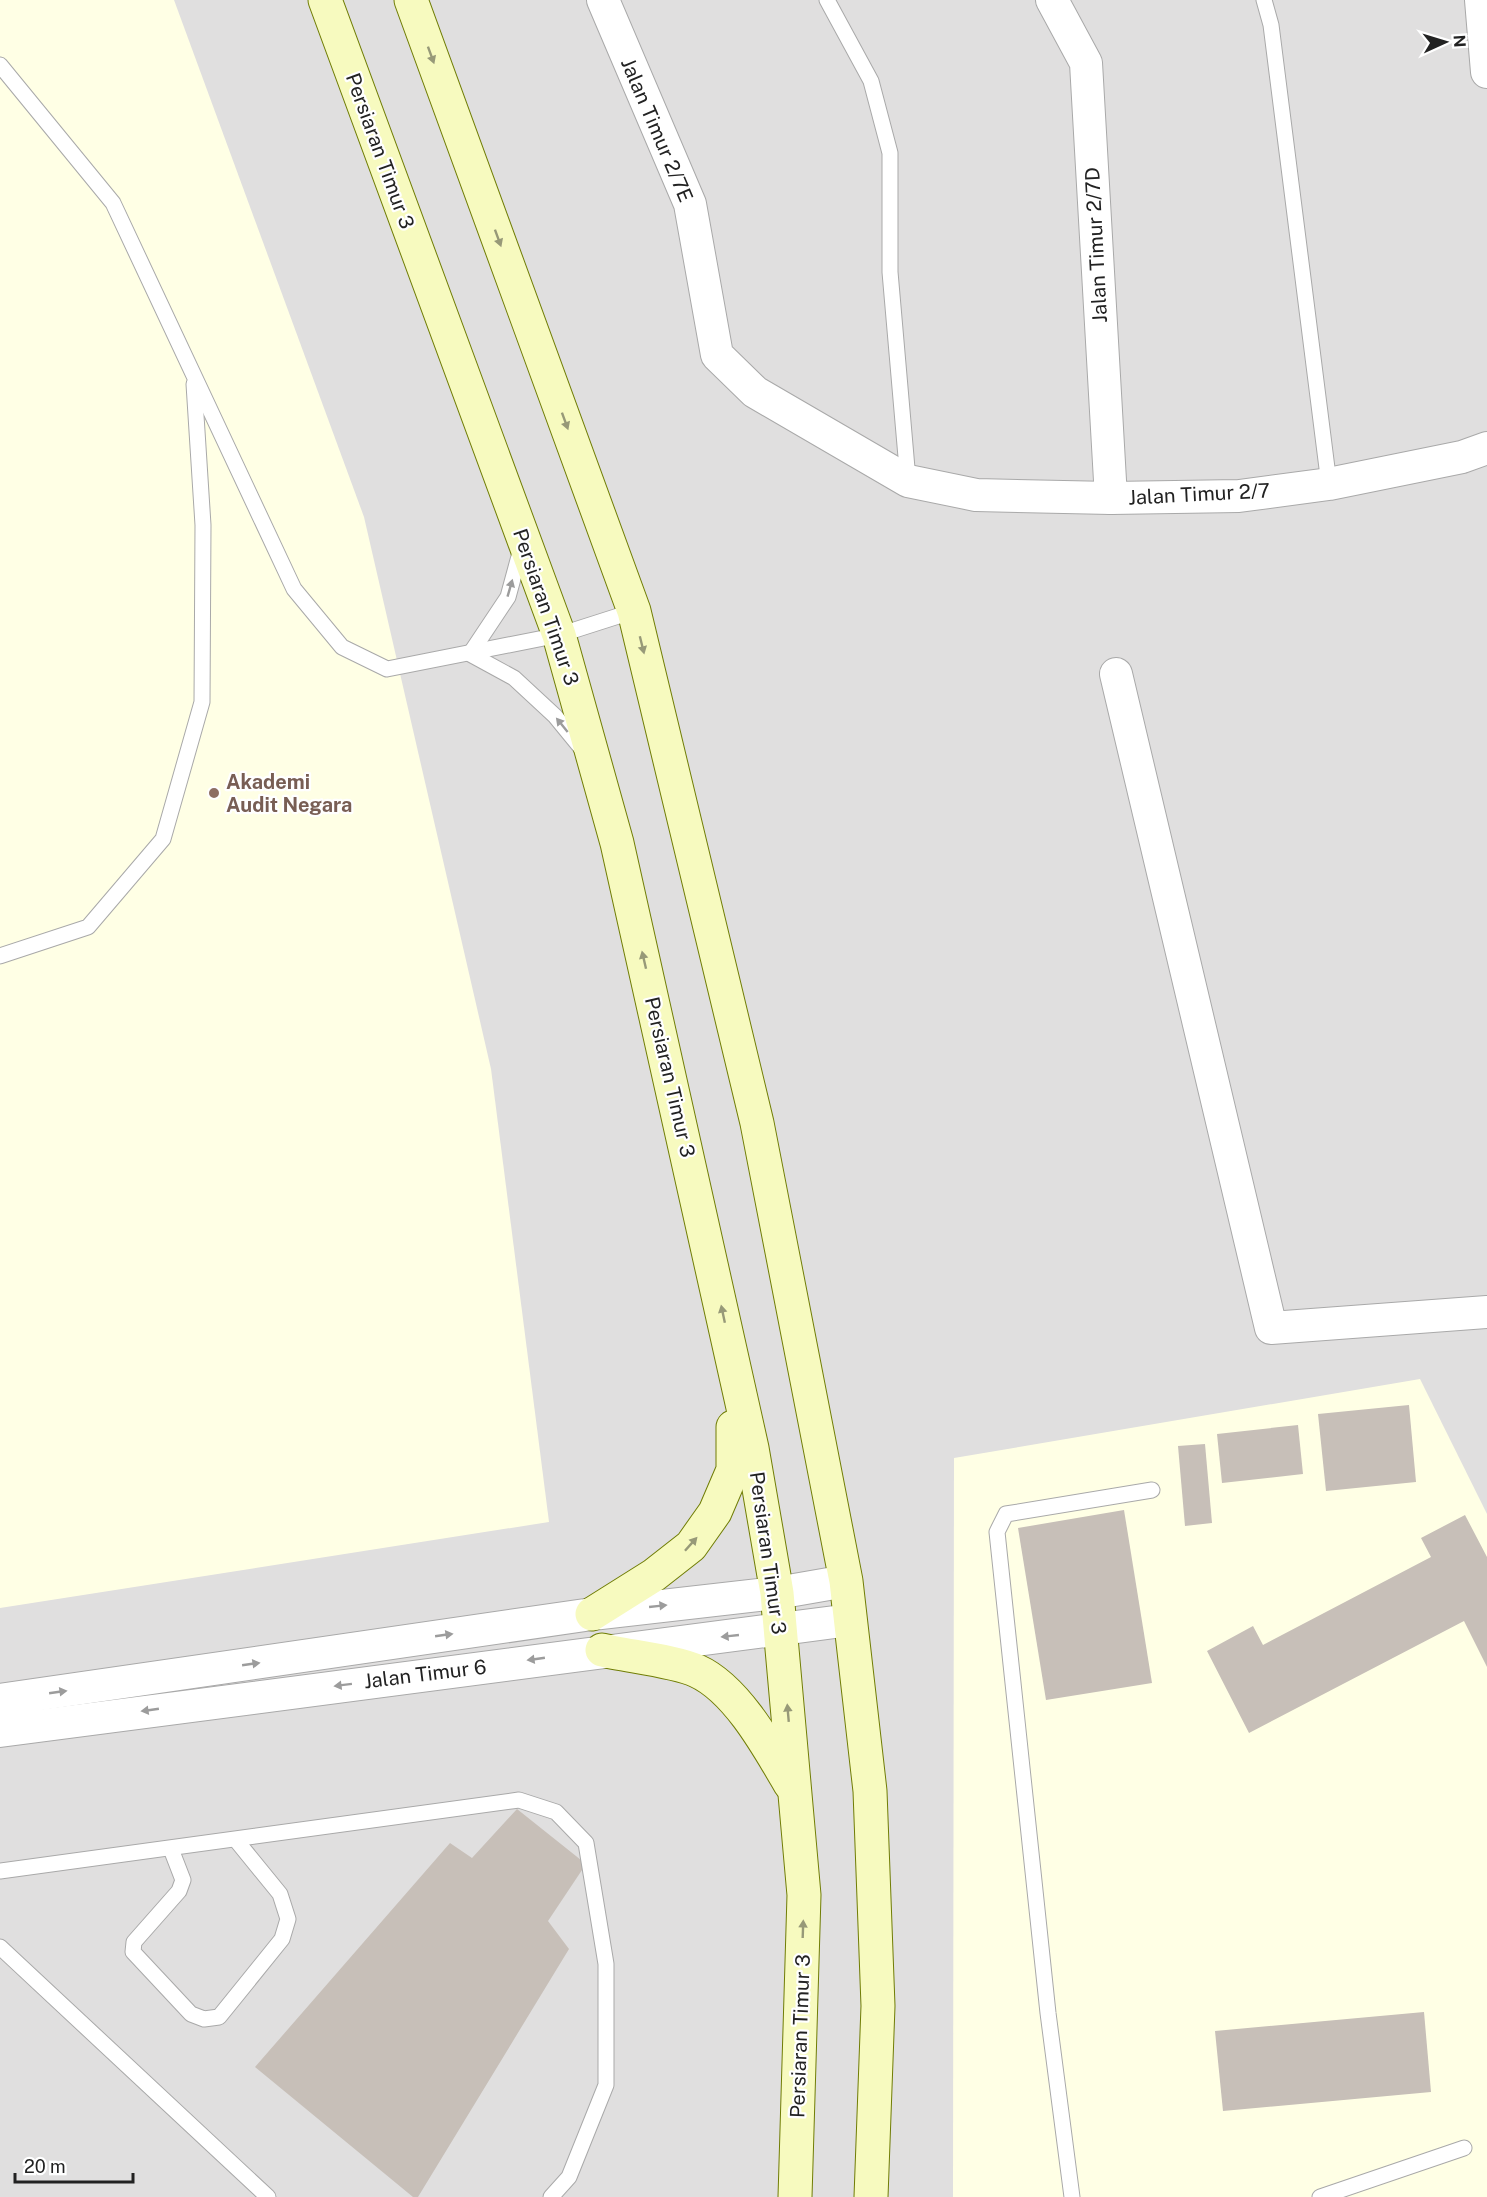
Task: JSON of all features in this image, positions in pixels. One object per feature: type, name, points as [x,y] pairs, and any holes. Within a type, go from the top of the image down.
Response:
[{"type":"street","name":"Persiaran Timur 3","points":[[325,0],[559,635],[599,770],[666,1055],[752,1448],[777,1593],[804,1895],[795,2197]]},
{"type":"street","points":[[411,0],[634,611],[757,1123],[846,1581],[870,1791],[878,2006],[871,2197]]},
{"type":"street","name":"Jalan Timur 2/7E","points":[[603,0],[690,204],[717,355],[754,392],[908,481]]},
{"type":"street","name":"Jalan Timur 2/7D","points":[[1052,0],[1086,63],[1111,498]]},
{"type":"street","points":[[1481,0],[1487,72]]},
{"type":"street","name":"Jalan Timur 2/7","points":[[908,481],[976,495],[1111,498],[1239,496],[1329,484],[1462,457],[1487,448]]},
{"type":"street","points":[[1116,674],[1271,1328],[1487,1312]]},
{"type":"street","points":[[592,1614],[654,1575],[691,1546],[715,1512],[733,1470],[734,1365]]},
{"type":"street","name":"Jalan Timur 6","points":[[0,1700],[592,1614],[777,1593],[846,1581]]},
{"type":"street","name":"Jalan Timur 6","points":[[0,1731],[602,1650],[780,1631],[850,1620]]},
{"type":"street","points":[[602,1650],[697,1670],[715,1682],[759,1730],[795,1794]]},
{"type":"lane","points":[[826,0],[871,81],[890,153],[890,272],[908,481]]},
{"type":"lane","points":[[1264,0],[1271,25],[1329,484]]},
{"type":"lane","points":[[0,64],[113,203],[294,590],[342,647],[387,669],[559,635],[634,611]]},
{"type":"lane","points":[[0,956],[87,927],[163,839],[202,702],[204,525],[193,375]]},
{"type":"lane","points":[[470,654],[508,597],[523,540]]},
{"type":"lane","points":[[470,654],[514,678],[555,716],[599,770]]},
{"type":"lane","points":[[1072,2197],[1048,2013],[997,1532],[1006,1514],[1152,1490]]},
{"type":"lane","points":[[0,1871],[519,1800],[556,1812],[586,1844],[606,1964],[606,2085],[569,2177],[551,2197]]},
{"type":"lane","points":[[171,1849],[183,1880],[179,1891],[134,1942],[133,1952],[191,2014],[204,2019],[219,2017],[282,1939],[288,1919],[280,1894],[236,1840]]},
{"type":"lane","points":[[0,1947],[268,2197]]},
{"type":"lane","points":[[1320,2197],[1464,2148]]},
{"type":"shaded area","points":[[0,0],[1487,0],[1487,2197],[0,2197]]},
{"type":"shaded area","name":"Akademi Audit Negara","points":[[0,0],[174,0],[364,517],[491,1069],[549,1522],[0,1608]]},
{"type":"shaded area","points":[[1420,1379],[1487,1514],[1487,2197],[953,2197],[954,1458]]},
{"type":"building","points":[[1409,1405],[1416,1482],[1326,1491],[1318,1414]]},
{"type":"building","points":[[1298,1425],[1303,1474],[1222,1483],[1217,1434]]},
{"type":"building","points":[[1205,1444],[1212,1523],[1185,1526],[1178,1446]]},
{"type":"building","points":[[1124,1510],[1152,1683],[1046,1700],[1018,1528]]},
{"type":"building","points":[[1465,1515],[1487,1557],[1487,1667],[1464,1621],[1249,1733],[1207,1651],[1253,1626],[1263,1645],[1431,1557],[1421,1538]]},
{"type":"building","points":[[517,1809],[586,1864],[548,1921],[569,1949],[418,2197],[413,2197],[255,2067],[450,1843],[472,1858]]},
{"type":"building","points":[[1424,2012],[1431,2092],[1223,2111],[1215,2031]]},
{"type":"place","name":"Akademi Audit Negara","points":[[214,793]]}]
